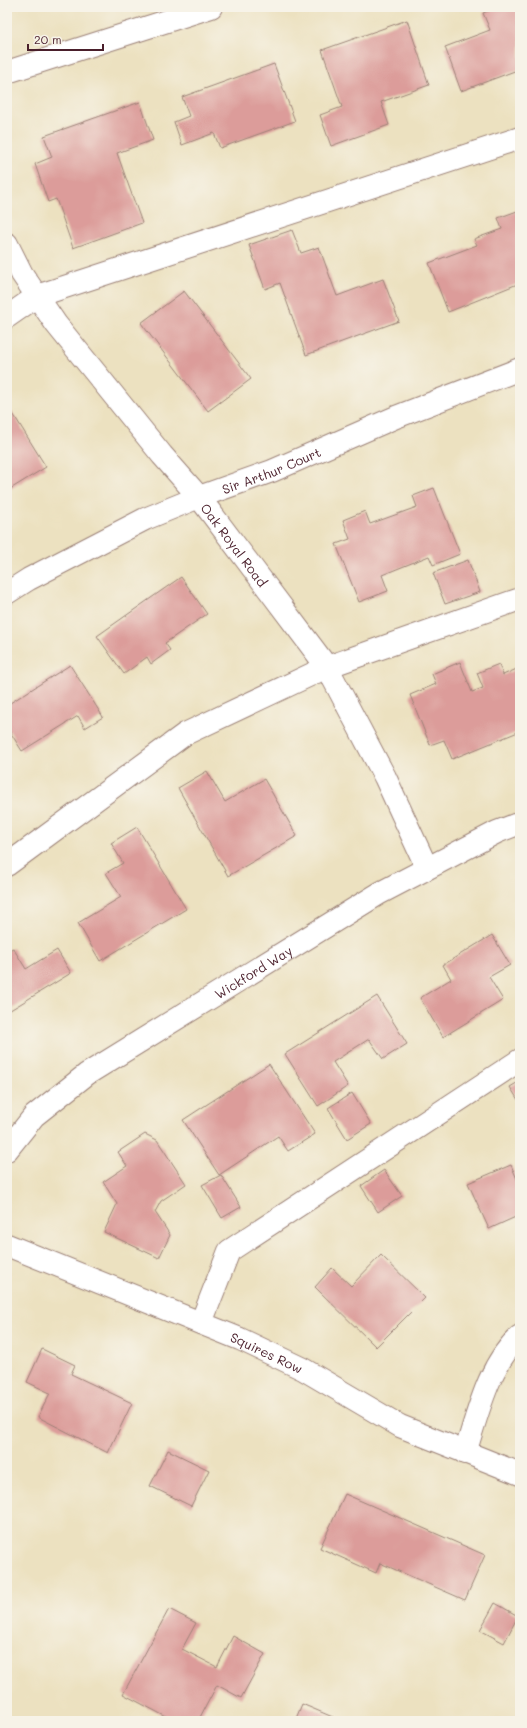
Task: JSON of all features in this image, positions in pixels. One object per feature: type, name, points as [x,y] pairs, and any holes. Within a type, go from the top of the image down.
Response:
[{"type":"street","points":[[7,72],[211,7]]},
{"type":"street","points":[[7,317],[37,296],[520,138]]},
{"type":"street","name":"Oak Royal Road","points":[[7,244],[22,274],[61,330],[162,455],[199,497],[286,610],[326,667],[385,777],[427,868]]},
{"type":"street","name":"Sir Arthur Court","points":[[7,593],[29,579],[145,519],[199,497],[272,471],[396,417],[520,369]]},
{"type":"street","points":[[7,865],[185,734],[326,667],[520,599]]},
{"type":"street","name":"Wickford Way","points":[[7,1150],[34,1116],[87,1074],[380,892],[497,832],[520,823]]},
{"type":"street","points":[[201,1323],[229,1252],[520,1060]]},
{"type":"street","name":"Squires Row","points":[[7,1245],[240,1339],[303,1369],[400,1426],[520,1474]]},
{"type":"street","points":[[465,1452],[486,1388],[510,1344],[520,1336]]},
{"type":"building","points":[[498,7],[520,7],[520,69],[461,91],[445,47],[490,30],[483,13]]},
{"type":"building","points":[[407,20],[429,85],[381,102],[389,125],[331,146],[320,115],[342,107],[322,50]]},
{"type":"building","points":[[274,64],[295,121],[220,148],[214,133],[182,145],[174,122],[189,116],[182,97]]},
{"type":"building","points":[[140,102],[153,140],[117,153],[142,223],[73,248],[56,199],[48,202],[35,164],[52,157],[44,136]]},
{"type":"building","points":[[520,210],[520,283],[448,312],[429,263],[477,245],[474,239],[502,229],[498,218]]},
{"type":"building","points":[[292,230],[301,253],[319,247],[337,296],[383,279],[399,321],[306,355],[280,283],[265,289],[249,245]]},
{"type":"building","points":[[184,291],[251,379],[208,411],[141,323]]},
{"type":"building","points":[[7,404],[46,467],[7,491]]},
{"type":"building","points":[[434,488],[460,554],[433,565],[429,556],[382,575],[388,591],[359,602],[336,544],[350,539],[343,520],[365,511],[370,524],[417,507],[413,496]]},
{"type":"building","points":[[468,560],[480,592],[445,604],[433,573]]},
{"type":"building","points":[[181,577],[207,614],[165,643],[170,650],[151,664],[147,657],[124,674],[97,636]]},
{"type":"building","points":[[460,662],[472,692],[483,688],[477,673],[499,664],[503,675],[519,668],[520,737],[518,732],[452,759],[444,740],[430,745],[410,695],[436,684],[432,674]]},
{"type":"building","points":[[70,665],[103,717],[85,728],[78,716],[22,751],[7,727],[7,705]]},
{"type":"building","points":[[207,771],[225,802],[264,779],[297,836],[228,876],[178,788]]},
{"type":"building","points":[[137,827],[186,909],[100,961],[78,923],[121,897],[106,873],[123,863],[111,843]]},
{"type":"building","points":[[492,935],[510,965],[489,977],[503,1000],[443,1037],[420,998],[451,979],[443,965]]},
{"type":"building","points":[[13,948],[26,969],[57,950],[71,973],[7,1012],[7,951]]},
{"type":"building","points":[[377,996],[407,1044],[383,1059],[369,1039],[333,1062],[348,1086],[318,1106],[285,1054]]},
{"type":"building","points":[[269,1064],[315,1134],[288,1151],[278,1136],[219,1175],[183,1120]]},
{"type":"building","points":[[520,1081],[520,1103],[510,1087]]},
{"type":"building","points":[[352,1093],[371,1124],[347,1139],[328,1108]]},
{"type":"building","points":[[145,1134],[157,1140],[186,1184],[161,1201],[155,1212],[170,1235],[159,1258],[104,1232],[117,1204],[103,1182],[127,1166],[118,1152]]},
{"type":"building","points":[[511,1165],[520,1186],[520,1215],[489,1229],[468,1183]]},
{"type":"building","points":[[384,1170],[402,1196],[378,1212],[361,1186]]},
{"type":"building","points":[[221,1175],[241,1207],[222,1218],[202,1185]]},
{"type":"building","points":[[381,1255],[425,1298],[376,1347],[315,1287],[332,1268],[351,1286]]},
{"type":"building","points":[[42,1349],[75,1365],[71,1374],[132,1403],[108,1453],[38,1417],[50,1393],[27,1382]]},
{"type":"building","points":[[168,1450],[209,1470],[191,1506],[150,1486]]},
{"type":"building","points":[[345,1494],[485,1555],[465,1600],[380,1563],[376,1573],[320,1548]]},
{"type":"building","points":[[495,1603],[518,1616],[504,1643],[480,1630]]},
{"type":"building","points":[[169,1609],[196,1623],[182,1649],[217,1667],[233,1636],[265,1654],[241,1698],[217,1685],[198,1721],[174,1721],[123,1694]]},
{"type":"building","points":[[302,1704],[342,1721],[295,1721]]}]
